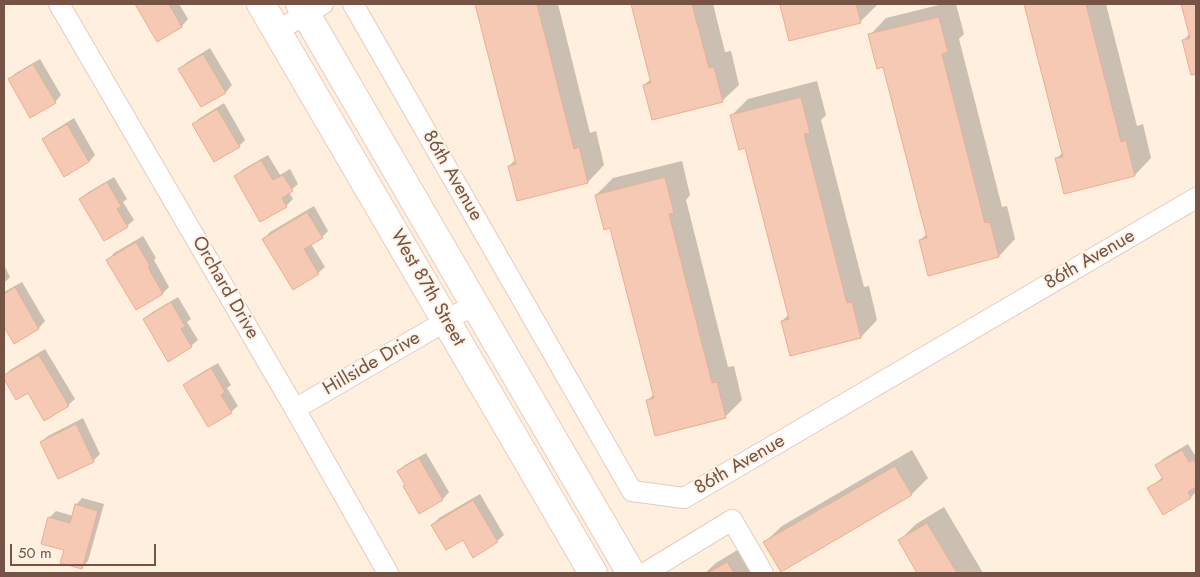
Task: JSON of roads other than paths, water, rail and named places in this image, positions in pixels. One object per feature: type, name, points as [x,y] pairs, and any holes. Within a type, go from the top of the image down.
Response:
[{"type":"main road","name":"West 87th Street","points":[[261,4],[593,573]]},
{"type":"main road","name":"West 87th Street","points":[[309,7],[475,304],[631,573]]},
{"type":"street","name":"Orchard Drive","points":[[59,4],[295,409],[388,573]]},
{"type":"street","name":"86th Avenue","points":[[353,4],[632,491],[684,498],[1196,198]]},
{"type":"street","points":[[277,31],[309,7]]},
{"type":"street","name":"Hillside Drive","points":[[295,409],[475,304]]},
{"type":"street","points":[[645,573],[732,520],[763,573]]}]
